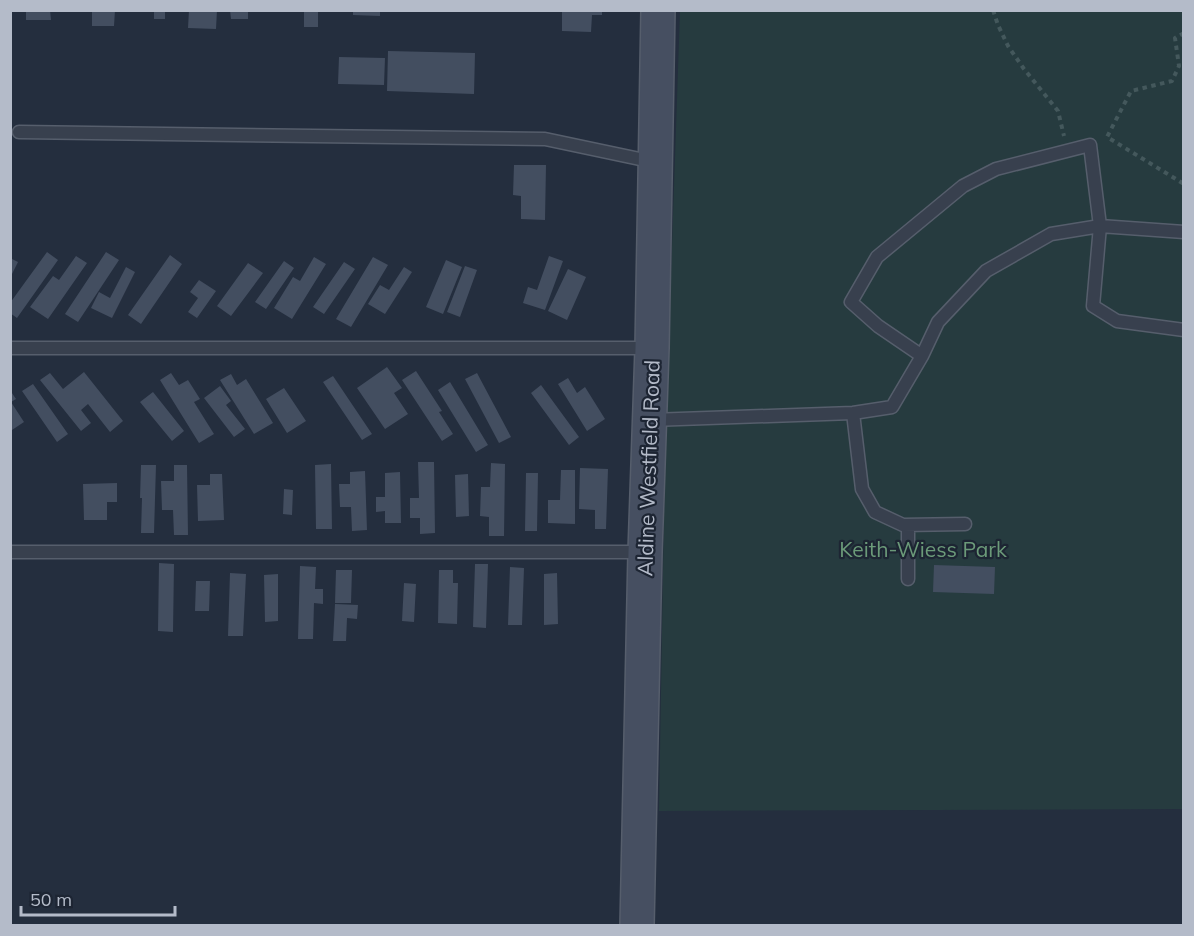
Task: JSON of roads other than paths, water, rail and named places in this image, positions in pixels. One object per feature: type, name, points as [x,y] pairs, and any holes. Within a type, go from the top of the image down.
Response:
[{"type":"main road","name":"Aldine Westfield Road","points":[[637,926],[658,10]]},
{"type":"lane","points":[[19,132],[545,139],[655,162]]},
{"type":"lane","points":[[922,356],[878,326],[850,302],[877,257],[963,186],[996,169],[1090,145],[1100,226],[1093,306],[1117,321],[1184,330]]},
{"type":"lane","points":[[650,420],[853,413],[892,407],[922,356],[938,322],[986,271],[1051,234],[1100,226],[1184,232]]},
{"type":"lane","points":[[10,348],[652,348]]},
{"type":"lane","points":[[853,413],[862,489],[875,512],[903,525],[965,525]]},
{"type":"lane","points":[[908,525],[908,579]]},
{"type":"lane","points":[[10,552],[645,552]]},
{"type":"park label","name":"Keith-Wiess Park","points":[[923,549]]}]
